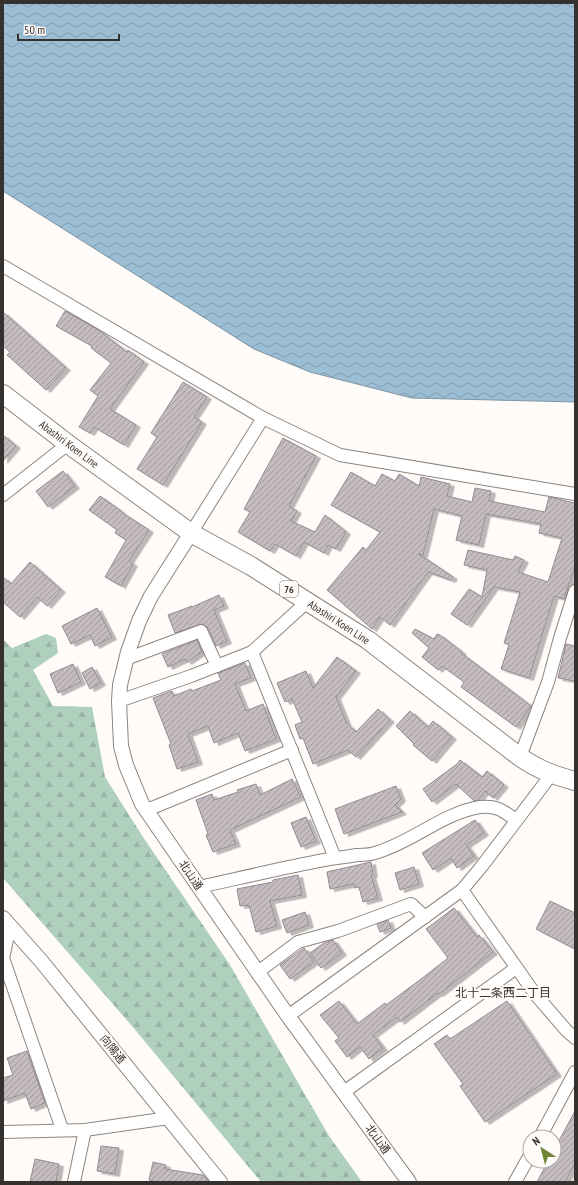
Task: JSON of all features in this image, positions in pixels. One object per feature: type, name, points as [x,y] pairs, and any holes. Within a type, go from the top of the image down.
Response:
[{"type":"main road","name":"Abashiri Koen Line","points":[[3,394],[68,444],[191,533],[251,566],[368,640],[536,768],[551,775],[575,781]]},
{"type":"street","points":[[3,266],[263,418],[340,455],[575,494]]},
{"type":"street","points":[[191,533],[263,418]]},
{"type":"street","points":[[3,495],[68,444]]},
{"type":"street","name":"北山通","points":[[191,533],[151,596],[139,621],[126,659],[120,684],[119,701],[121,746],[126,765],[140,798],[147,810],[199,887],[288,1016],[409,1182]]},
{"type":"street","points":[[520,757],[548,682],[575,591]]},
{"type":"street","points":[[119,701],[252,652],[308,601]]},
{"type":"street","points":[[126,659],[202,631],[217,666]]},
{"type":"street","points":[[252,652],[335,858]]},
{"type":"street","points":[[147,810],[292,750]]},
{"type":"street","points":[[288,1016],[462,890],[551,775]]},
{"type":"street","points":[[199,887],[287,867],[335,858],[376,853],[401,843],[437,822],[479,807],[489,806],[499,808],[516,820]]},
{"type":"street","points":[[462,890],[535,994],[566,1030],[575,1038]]},
{"type":"street","points":[[258,972],[298,942],[338,931],[411,904],[425,917]]},
{"type":"street","points":[[7,922],[3,958],[62,1129]]},
{"type":"street","name":"向陽通","points":[[7,922],[101,1034],[220,1182]]},
{"type":"street","points":[[344,1092],[516,968]]},
{"type":"street","points":[[544,1129],[575,1072]]},
{"type":"street","points":[[3,1132],[62,1129],[85,1130],[168,1118]]},
{"type":"street","points":[[74,1182],[85,1130]]},
{"type":"street","points":[[515,1182],[522,1169]]},
{"type":"green space","points":[[46,634],[56,638],[58,653],[33,670],[53,706],[92,707],[105,777],[143,837],[230,965],[329,1136],[362,1182],[261,1182],[132,1026],[3,878],[3,639],[12,648]]},
{"type":"water","points":[[3,3],[575,3],[575,402],[412,398],[310,372],[254,349],[3,191]]},
{"type":"building","points":[[65,311],[97,329],[127,352],[128,350],[144,362],[110,409],[136,425],[124,445],[94,427],[90,433],[79,427],[98,396],[90,390],[111,363],[91,348],[92,346],[56,326]]},
{"type":"building","points":[[3,312],[66,368],[46,390],[7,355],[10,352],[3,346]]},
{"type":"building","points":[[183,382],[207,397],[194,417],[202,422],[163,485],[137,469],[157,437],[151,433]]},
{"type":"building","points":[[3,435],[16,446],[3,461]]},
{"type":"building","points":[[283,438],[316,456],[289,506],[297,511],[291,521],[315,532],[325,515],[346,532],[336,549],[328,545],[324,553],[304,542],[296,556],[275,544],[270,551],[238,532],[250,512],[244,509]]},
{"type":"building","points":[[63,471],[75,486],[48,507],[36,491]]},
{"type":"building","points":[[351,472],[375,486],[382,474],[395,481],[399,474],[419,486],[421,477],[450,484],[447,496],[472,502],[475,488],[491,491],[489,501],[545,512],[549,497],[575,503],[575,566],[564,599],[554,596],[529,678],[501,669],[509,645],[504,643],[520,592],[494,587],[467,625],[451,614],[469,589],[482,597],[487,570],[464,565],[468,550],[513,560],[515,556],[524,560],[518,572],[548,582],[562,538],[539,533],[541,524],[486,514],[479,545],[456,540],[462,516],[434,509],[423,555],[419,554],[453,577],[451,580],[428,572],[390,625],[380,617],[372,629],[327,590],[363,547],[366,550],[380,532],[331,505]]},
{"type":"building","points":[[100,496],[149,530],[129,561],[133,564],[121,586],[105,577],[126,540],[115,533],[117,530],[89,510]]},
{"type":"building","points":[[30,562],[61,590],[47,606],[37,597],[20,617],[3,602],[3,577],[11,584]]},
{"type":"building","points":[[219,595],[224,606],[214,610],[227,641],[216,646],[208,628],[202,624],[175,633],[168,615],[192,607]]},
{"type":"building","points":[[97,608],[112,637],[95,646],[90,635],[71,644],[62,626]]},
{"type":"building","points":[[415,629],[434,639],[437,634],[440,635],[462,652],[461,653],[531,706],[516,727],[461,687],[464,682],[442,666],[438,670],[422,657],[429,648],[412,633]]},
{"type":"building","points":[[197,640],[202,652],[187,662],[185,659],[168,667],[162,654]]},
{"type":"building","points":[[566,644],[575,646],[575,681],[558,678]]},
{"type":"building","points":[[337,657],[356,671],[336,697],[347,724],[356,732],[378,709],[390,720],[356,757],[348,750],[313,764],[303,738],[300,739],[295,725],[302,722],[292,699],[285,702],[277,683],[306,671],[313,688]]},
{"type":"building","points":[[245,663],[251,678],[235,684],[246,711],[263,704],[276,739],[245,751],[238,733],[214,743],[208,726],[188,734],[198,762],[177,769],[169,745],[171,744],[153,698],[172,691],[174,696],[221,680],[218,673]]},
{"type":"building","points":[[73,664],[81,682],[58,693],[50,674]]},
{"type":"building","points":[[92,667],[101,683],[90,689],[82,673]]},
{"type":"building","points":[[410,711],[428,727],[433,721],[452,737],[432,761],[413,745],[414,744],[396,726]]},
{"type":"building","points":[[460,760],[482,777],[487,771],[504,785],[493,798],[485,791],[478,800],[474,801],[456,784],[432,802],[423,789],[457,764]]},
{"type":"building","points":[[292,779],[301,797],[230,830],[236,844],[213,852],[206,835],[208,834],[196,800],[212,794],[214,800],[256,784],[260,795]]},
{"type":"building","points":[[396,786],[401,799],[395,805],[402,812],[344,834],[335,809]]},
{"type":"building","points":[[306,817],[316,841],[301,847],[291,823]]},
{"type":"building","points":[[475,820],[484,833],[466,845],[474,856],[457,868],[451,858],[433,870],[422,853]]},
{"type":"building","points":[[371,862],[373,875],[371,875],[378,898],[363,902],[359,887],[355,888],[354,884],[330,889],[327,872]]},
{"type":"building","points":[[414,867],[419,884],[400,890],[395,873]]},
{"type":"building","points":[[298,875],[302,895],[270,901],[277,926],[256,932],[249,905],[240,906],[237,889],[273,882],[273,880]]},
{"type":"building","points":[[550,901],[575,913],[575,949],[536,929]]},
{"type":"building","points":[[454,908],[477,937],[479,935],[493,952],[400,1022],[397,1017],[373,1035],[383,1048],[369,1059],[360,1047],[347,1057],[335,1041],[339,1038],[320,1015],[339,1001],[357,1024],[385,1003],[386,1005],[448,958],[426,929]]},
{"type":"building","points":[[305,912],[309,925],[287,933],[282,920]]},
{"type":"building","points":[[388,920],[391,928],[380,932],[377,924]]},
{"type":"building","points":[[333,940],[342,953],[321,968],[310,953],[324,943]]},
{"type":"building","points":[[304,948],[314,962],[290,979],[280,965]]},
{"type":"building","points":[[507,1001],[557,1074],[485,1122],[460,1086],[463,1084],[434,1044],[447,1035],[450,1039]]},
{"type":"building","points":[[27,1051],[45,1103],[31,1109],[25,1093],[3,1101],[3,1078],[13,1075],[7,1058]]},
{"type":"building","points":[[575,1111],[575,1163],[565,1182],[537,1182],[544,1169],[562,1169],[562,1135]]},
{"type":"building","points":[[101,1146],[119,1148],[115,1174],[97,1171]]},
{"type":"building","points":[[35,1159],[59,1164],[56,1182],[30,1182]]},
{"type":"building","points":[[153,1162],[166,1165],[165,1169],[203,1175],[209,1182],[157,1182],[149,1180]]},
{"type":"district","name":"北十二条西二丁目","points":[[503,992]]}]
